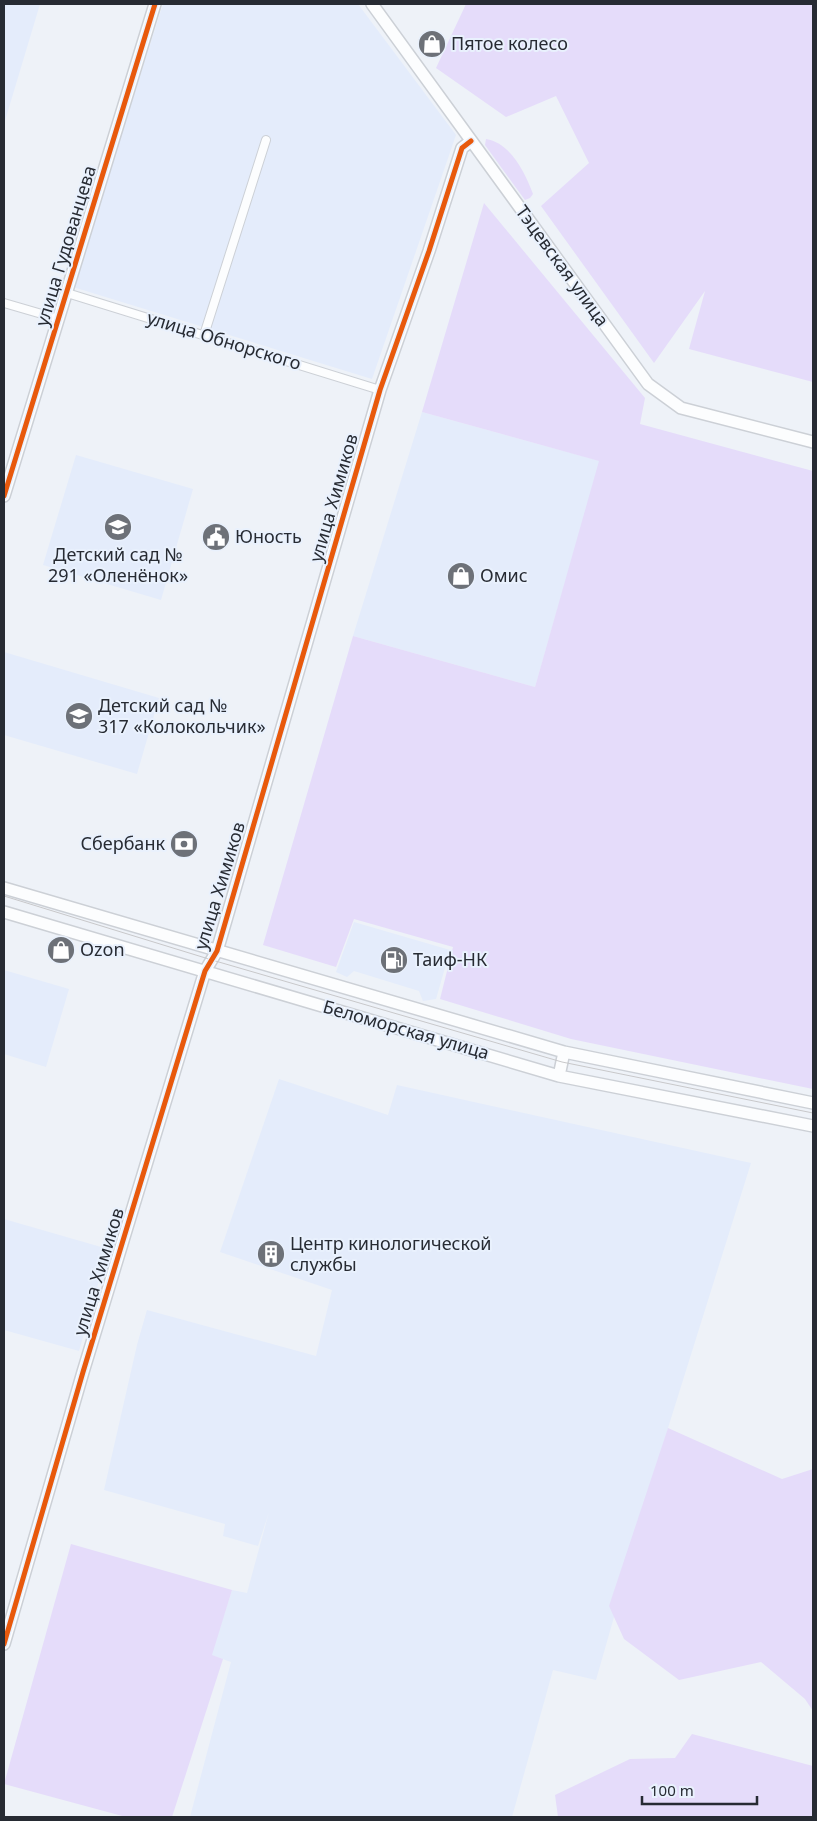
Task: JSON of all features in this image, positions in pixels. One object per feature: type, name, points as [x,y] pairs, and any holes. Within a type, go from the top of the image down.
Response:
[{"type":"main road","name":"улица Гудованцева","points":[[4,495],[155,4]]},
{"type":"main road","name":"Тэцевская улица","points":[[372,4],[648,384],[681,408],[813,442]]},
{"type":"main road","name":"улица Химиков","points":[[4,1644],[83,1372],[205,971],[217,951],[380,390],[462,148],[471,141]]},
{"type":"main road","name":"Беломорская улица","points":[[4,888],[564,1052],[813,1103]]},
{"type":"main road","name":"Беломорская улица","points":[[4,912],[559,1076],[813,1126]]},
{"type":"main road","points":[[559,1076],[564,1052]]},
{"type":"street","points":[[204,335],[266,140]]},
{"type":"street","name":"улица Обнорского","points":[[66,293],[380,390]]},
{"type":"street","points":[[4,303],[58,319]]},
{"type":"shaded area","points":[[4,4],[40,4],[4,124]]},
{"type":"shaded area","points":[[163,4],[358,4],[456,135],[372,379],[73,287]]},
{"type":"shaded area","points":[[466,4],[813,4],[813,382],[689,349],[705,291],[654,363],[541,206],[589,163],[556,96],[506,117],[436,68]]},
{"type":"shaded area","points":[[486,139],[503,146],[516,160],[533,194],[530,198],[525,200],[485,145]]},
{"type":"shaded area","points":[[484,203],[645,398],[640,424],[813,471],[813,1089],[571,1039],[440,999],[453,947],[354,919],[336,967],[263,945],[353,636],[535,687],[599,461],[422,412]]},
{"type":"shaded area","points":[[422,412],[600,461],[535,687],[353,636]]},
{"type":"shaded area","name":"Детский сад № 291 «Оленёнок»","points":[[76,455],[193,489],[161,600],[43,565]]},
{"type":"shaded area","name":"Детский сад № 317 «Колокольчик»","points":[[4,652],[159,698],[137,774],[4,735]]},
{"type":"shaded area","points":[[354,922],[450,950],[436,999],[423,1001],[419,991],[354,971],[347,977],[336,972]]},
{"type":"shaded area","points":[[4,970],[69,989],[46,1067],[4,1054]]},
{"type":"shaded area","points":[[279,1079],[388,1115],[397,1085],[751,1163],[668,1428],[596,1680],[553,1670],[512,1817],[190,1817],[231,1662],[211,1655],[232,1590],[247,1593],[269,1512],[258,1546],[223,1536],[225,1524],[104,1490],[137,1345],[147,1310],[316,1356],[332,1290],[220,1252]]},
{"type":"shaded area","points":[[4,1219],[108,1249],[79,1351],[4,1330]]},
{"type":"shaded area","points":[[668,1428],[782,1479],[813,1469],[813,1711],[805,1699],[761,1662],[679,1680],[624,1639],[609,1606]]},
{"type":"shaded area","points":[[71,1544],[232,1590],[212,1655],[223,1659],[172,1817],[126,1817],[4,1784]]},
{"type":"shaded area","points":[[692,1734],[813,1766],[813,1817],[558,1817],[555,1795],[630,1759],[675,1758]]},
{"type":"tram line","points":[[4,896],[212,960],[562,1062],[813,1113]]},
{"type":"cycle path","points":[[4,496],[155,4]]},
{"type":"cycle path","points":[[4,1644],[83,1372],[201,984],[205,971],[217,951],[380,390],[429,251],[462,148],[471,141]]},
{"type":"place","name":"Пятое колесо","points":[[432,44]]},
{"type":"place","name":"Детский сад № 291 «Оленёнок»","points":[[118,527]]},
{"type":"place","name":"Юность","points":[[216,537]]},
{"type":"place","name":"Омис","points":[[461,576]]},
{"type":"place","name":"Детский сад № 317 «Колокольчик»","points":[[79,716]]},
{"type":"place","name":"Сбербанк","points":[[184,844]]},
{"type":"place","name":"Ozon","points":[[61,950]]},
{"type":"place","name":"Таиф-НК","points":[[394,960]]},
{"type":"place","name":"Центр кинологической службы","points":[[271,1254]]}]
